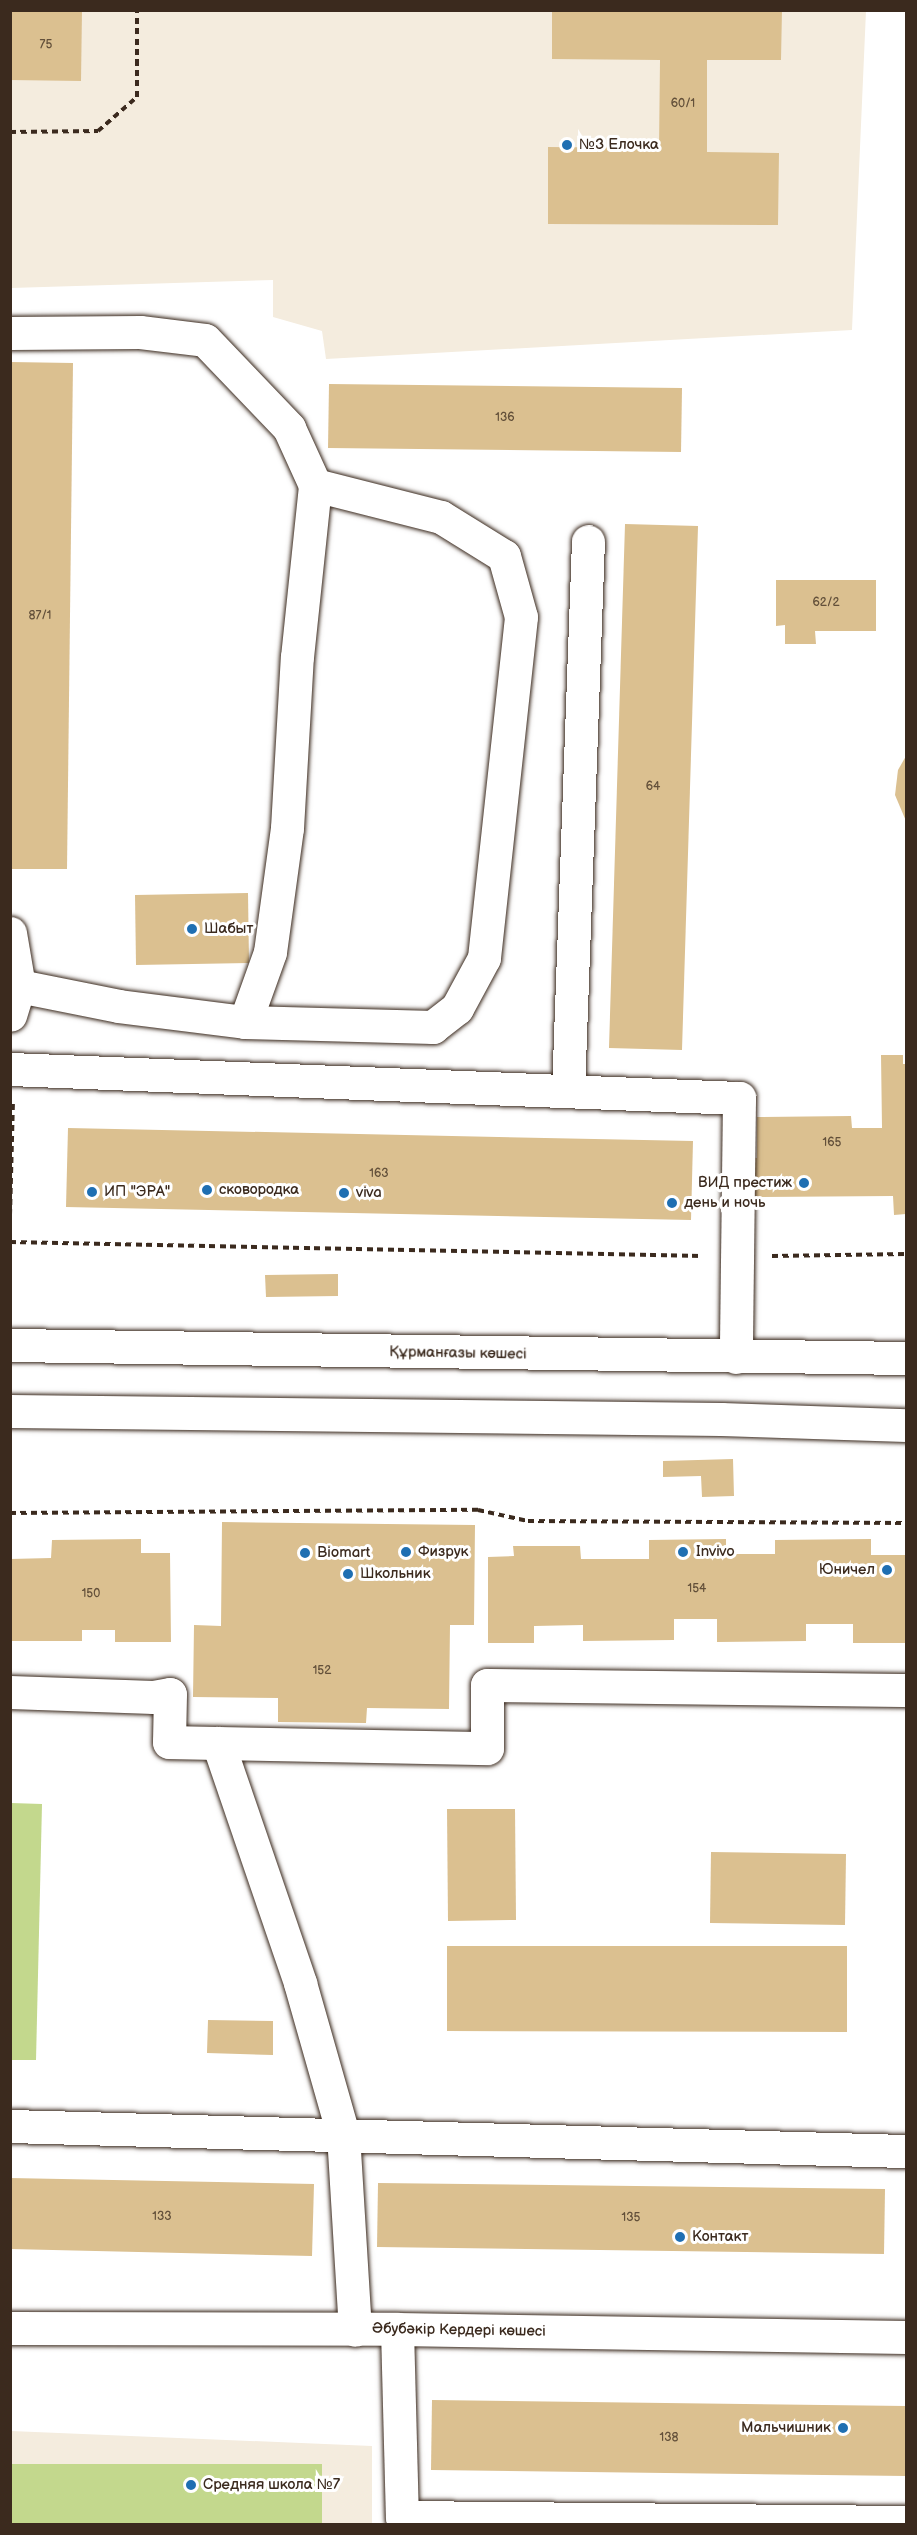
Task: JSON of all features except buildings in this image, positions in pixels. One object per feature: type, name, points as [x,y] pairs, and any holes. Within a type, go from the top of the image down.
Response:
[{"type":"street","points":[[10,333],[140,332],[205,340],[289,428],[315,485],[297,657],[287,828],[270,952],[245,1022]]},
{"type":"street","points":[[10,933],[15,1000],[119,1006],[245,1022],[433,1027],[457,1008],[484,958],[521,617],[504,556],[441,517],[315,485]]},
{"type":"street","points":[[568,1091],[588,541]]},
{"type":"street","points":[[12,1069],[739,1098],[736,1357]]},
{"type":"street","name":"Құрманғазы көшесі","points":[[10,1345],[906,1358]]},
{"type":"street","points":[[10,1411],[721,1419],[906,1425]]},
{"type":"street","points":[[10,1692],[153,1697],[170,1694],[169,1742],[487,1748],[487,1686],[906,1690]]},
{"type":"street","points":[[218,1743],[296,1971],[343,2134],[355,2330]]},
{"type":"street","points":[[10,2126],[906,2151]]},
{"type":"street","name":"Әбубәкір Кердері көшесі","points":[[10,2328],[397,2329],[906,2337]]},
{"type":"street","points":[[397,2329],[402,2517],[550,2522],[906,2522]]},
{"type":"path","points":[[10,132],[99,131],[137,97],[137,10]]},
{"type":"path","points":[[10,1215],[12,1069]]},
{"type":"path","points":[[10,1242],[737,1256],[906,1254]]},
{"type":"path","points":[[10,1513],[478,1510],[528,1521],[906,1523]]},
{"type":"shaded area","name":"№3 Елочка","points":[[10,11],[866,11],[852,330],[326,359],[322,331],[273,317],[273,280],[11,288]]},
{"type":"shaded area","name":"Средняя школа №7","points":[[11,2431],[372,2446],[372,2524],[11,2524]]},
{"type":"green space","points":[[11,1803],[42,1804],[36,2060],[11,2060]]},
{"type":"green space","name":"Средняя школа №7","points":[[11,2464],[322,2464],[322,2524],[11,2524]]},
{"type":"place","name":"№3 Елочка","points":[[567,145]]},
{"type":"place","name":"Шабыт","points":[[192,929]]},
{"type":"place","name":"ВИД престиж","points":[[804,1183]]},
{"type":"place","name":"сковородка","points":[[207,1190]]},
{"type":"place","name":"ИП \"ЭРА\"","points":[[92,1192]]},
{"type":"place","name":"viva","points":[[344,1193]]},
{"type":"place","name":"день и ночь","points":[[672,1203]]},
{"type":"place","name":"Физрук","points":[[406,1552]]},
{"type":"place","name":"Invivo","points":[[683,1552]]},
{"type":"place","name":"Biomart","points":[[305,1553]]},
{"type":"place","name":"Юничел","points":[[887,1570]]},
{"type":"place","name":"Школьник","points":[[348,1574]]},
{"type":"place","name":"Контакт","points":[[680,2237]]},
{"type":"place","name":"Мальчишник","points":[[843,2428]]},
{"type":"place","name":"Средняя школа №7","points":[[191,2485]]}]
